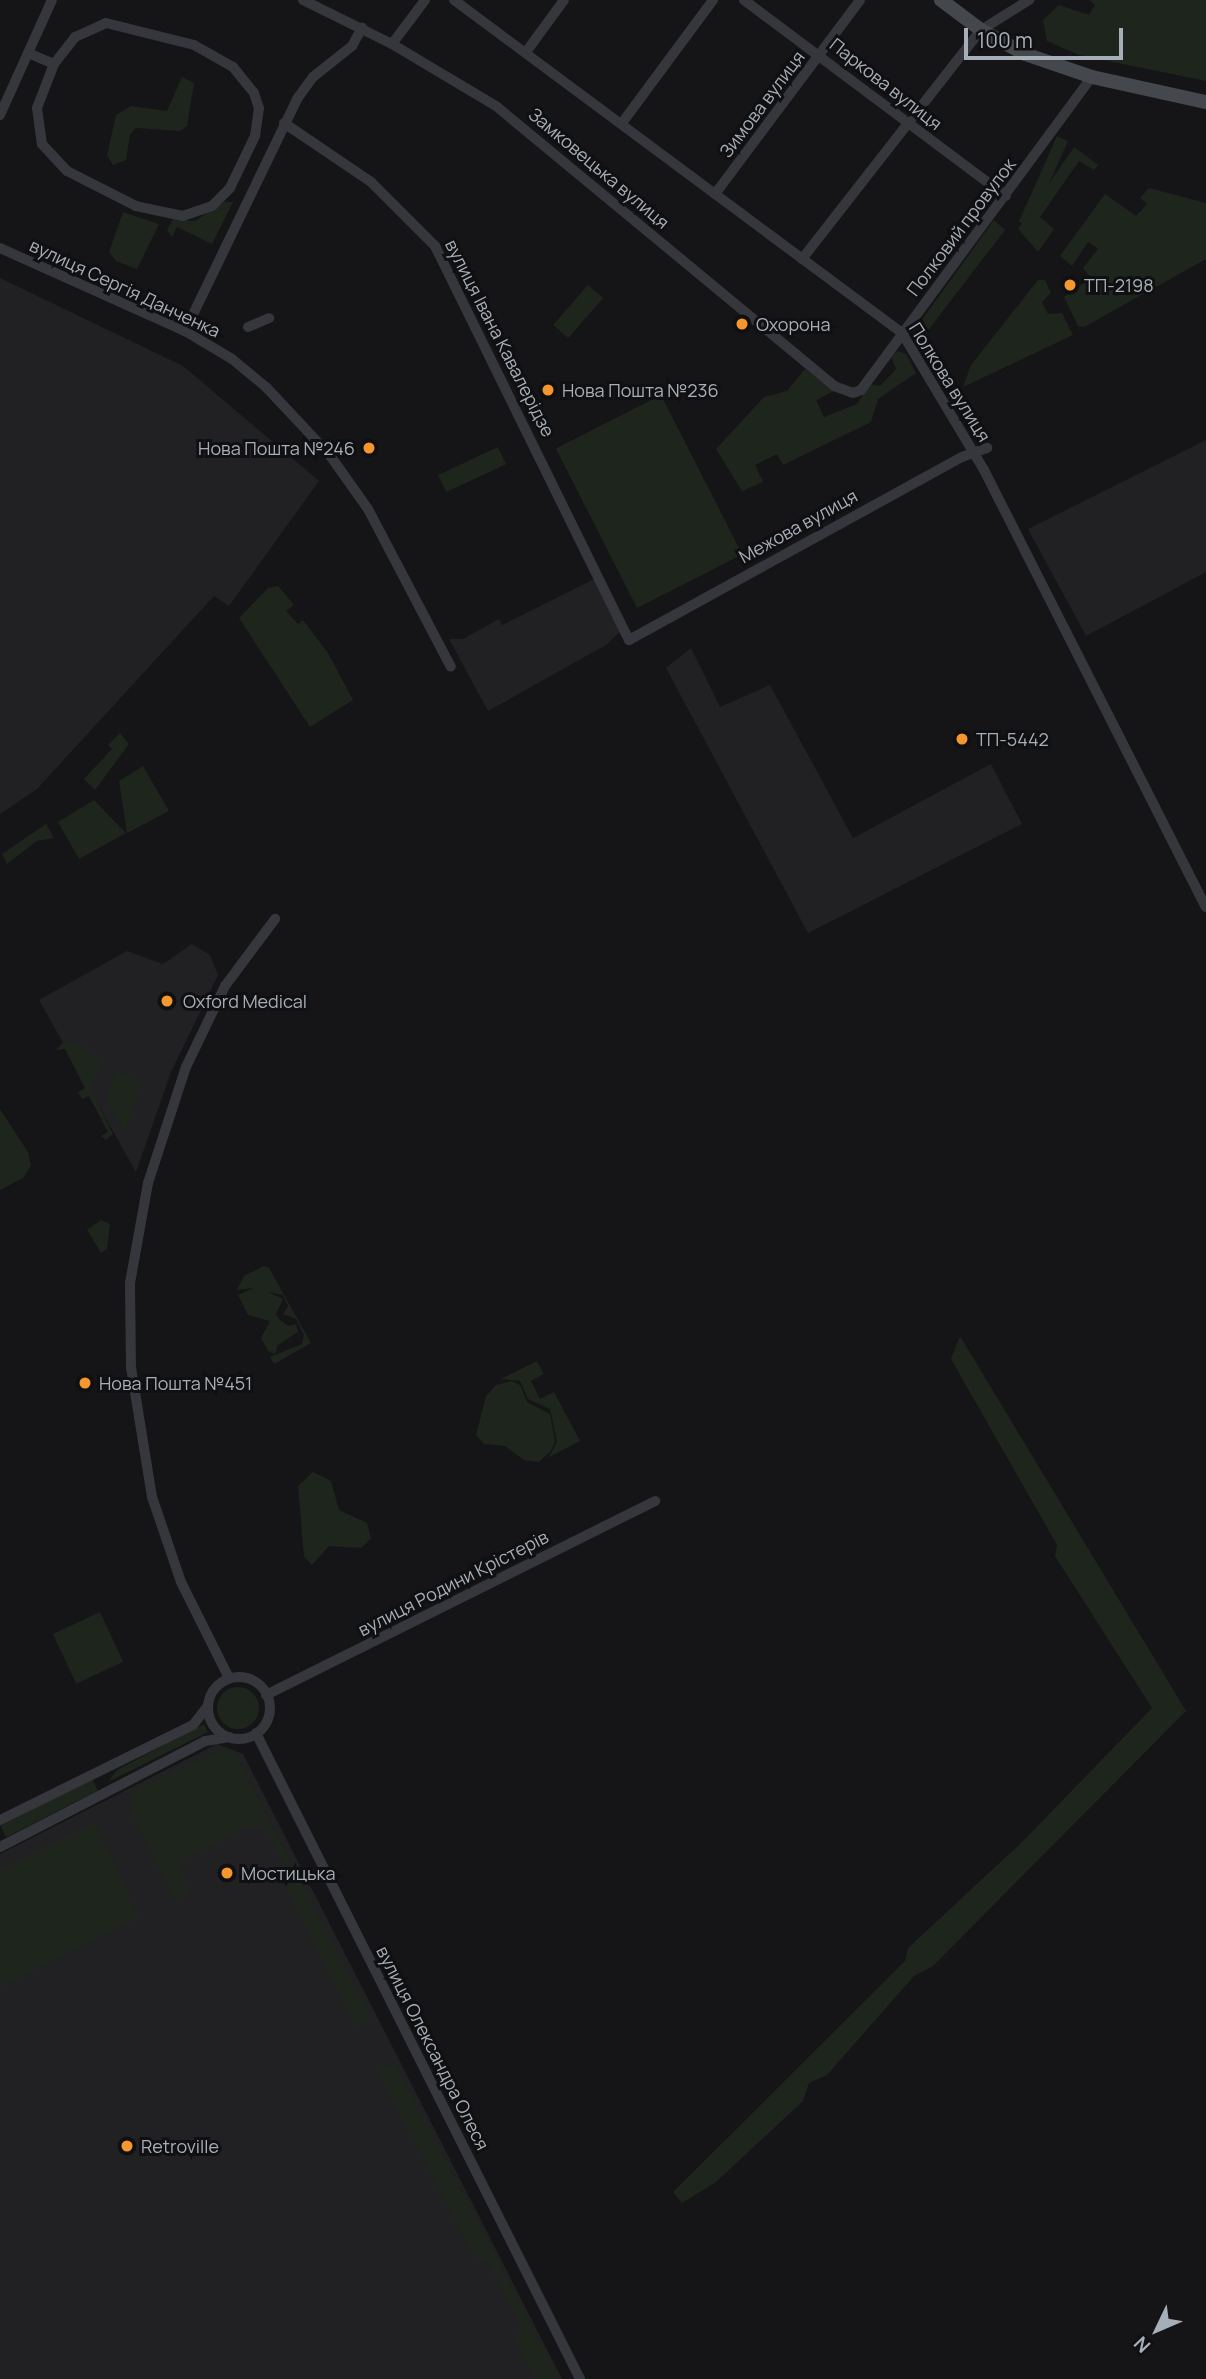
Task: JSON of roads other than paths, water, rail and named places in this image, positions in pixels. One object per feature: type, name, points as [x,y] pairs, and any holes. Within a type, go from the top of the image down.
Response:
[{"type":"main road","points":[[941,0],[981,30],[1025,54],[1092,77],[1206,102]]},
{"type":"street","points":[[0,114],[52,0]]},
{"type":"street","name":"Замковецька вулиця","points":[[303,0],[392,44],[496,106],[834,386],[853,393]]},
{"type":"street","points":[[392,44],[425,0]]},
{"type":"street","name":"Полкова вулиця","points":[[454,0],[902,333],[973,453],[1206,907]]},
{"type":"street","points":[[526,52],[564,0]]},
{"type":"street","points":[[622,123],[713,0]]},
{"type":"street","name":"Паркова вулиця","points":[[744,0],[1006,196]]},
{"type":"street","name":"Зимова вулиця","points":[[715,194],[860,0]]},
{"type":"street","points":[[802,259],[981,30],[1030,0]]},
{"type":"street","points":[[106,23],[174,37],[233,67],[254,93],[260,122],[230,188],[212,206],[183,215],[136,206],[67,171],[50,155],[38,130],[37,108],[54,64],[75,37],[106,23]]},
{"type":"street","points":[[185,331],[285,123],[313,76],[352,46],[362,28]]},
{"type":"street","points":[[28,53],[54,64]]},
{"type":"street","name":"Полковий провулок","points":[[853,393],[861,390],[1092,77]]},
{"type":"street","name":"вулиця Івана Кавалерідзе","points":[[285,123],[371,182],[435,246],[629,640]]},
{"type":"street","points":[[230,188],[248,198]]},
{"type":"street","name":"вулиця Сергія Данченка","points":[[0,248],[185,331],[232,359],[266,387],[330,454],[368,509],[451,667]]},
{"type":"street","points":[[248,327],[269,318]]},
{"type":"street","name":"Межова вулиця","points":[[629,640],[973,453],[987,448]]},
{"type":"street","points":[[229,1678],[181,1582],[152,1497],[131,1367],[130,1283],[148,1183],[187,1067],[225,986],[275,919]]},
{"type":"street","name":"вулиця Родини Крістерів","points":[[267,1695],[655,1501]]},
{"type":"street","points":[[0,1820],[193,1725],[208,1706],[213,1690],[229,1678],[250,1679],[267,1695],[269,1713],[256,1733],[205,1741],[0,1847]]},
{"type":"street","points":[[208,1706],[212,1723],[230,1737]]},
{"type":"street","name":"вулиця Олександра Олеся","points":[[256,1733],[579,2379]]},
{"type":"place","name":"ТП-2198","points":[[1070,285]]},
{"type":"place","name":"Охорона","points":[[742,324]]},
{"type":"place","name":"Нова Пошта №236","points":[[548,390]]},
{"type":"place","name":"Нова Пошта №246","points":[[369,448]]},
{"type":"place","name":"ТП-5442","points":[[962,739]]},
{"type":"place","name":"Oxford Medical","points":[[167,1001]]},
{"type":"place","name":"Нова Пошта №451","points":[[85,1383]]},
{"type":"place","name":"Мостицька","points":[[227,1873]]},
{"type":"place","name":"Retroville","points":[[127,2146]]}]
